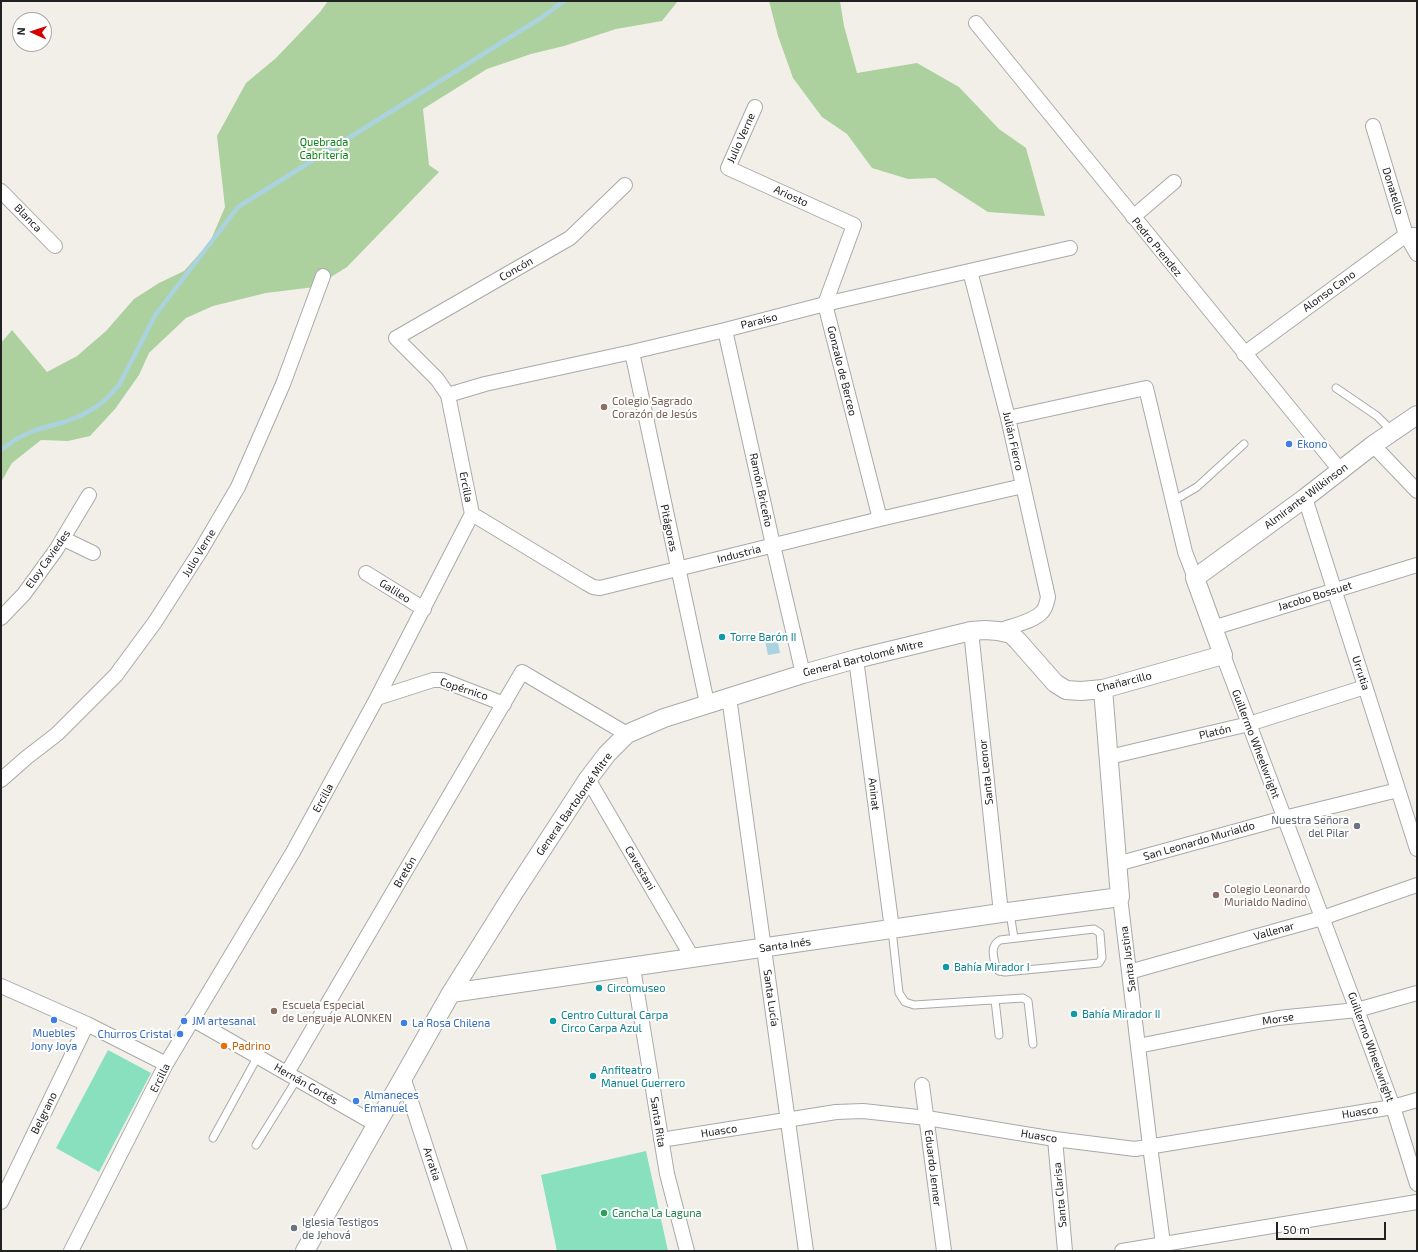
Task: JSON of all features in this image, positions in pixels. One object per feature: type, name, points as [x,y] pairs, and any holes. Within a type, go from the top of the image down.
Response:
[{"type":"street","name":"Pedro Prendez","points":[[976,23],[1340,470]]},
{"type":"street","name":"Julio Verne","points":[[728,168],[755,107]]},
{"type":"street","name":"Donatello","points":[[1373,126],[1412,235],[1417,254]]},
{"type":"street","name":"Ariosto","points":[[728,168],[854,225],[825,304]]},
{"type":"street","points":[[1133,217],[1174,182]]},
{"type":"street","name":"Concón","points":[[396,338],[570,238],[625,185]]},
{"type":"street","name":"Blanca","points":[[1,191],[55,246]]},
{"type":"street","name":"Alonso Cano","points":[[1244,354],[1412,235]]},
{"type":"street","name":"Paraíso","points":[[448,395],[485,384],[632,352],[825,304],[1070,248]]},
{"type":"street","name":"Julián Fierro","points":[[970,271],[1008,418],[1048,597],[1046,606],[1042,612]]},
{"type":"street","name":"Julio Verne","points":[[1,780],[57,734],[116,675],[155,622],[201,550],[238,486],[283,384],[323,276]]},
{"type":"street","name":"Gonzalo de Berceo","points":[[825,304],[880,519]]},
{"type":"street","name":"Ramón Briceño","points":[[725,330],[803,674]]},
{"type":"street","name":"Ercilla","points":[[71,1251],[166,1064],[292,852],[377,698],[472,514],[448,395],[437,379],[396,338]]},
{"type":"street","name":"Pitágoras","points":[[632,352],[677,569],[707,703]]},
{"type":"street","name":"Guillermo Wheelwright","points":[[1008,418],[1146,388],[1185,552],[1284,818],[1358,1010],[1393,1107],[1417,1184]]},
{"type":"street","name":"Almirante Wilkinson","points":[[1195,578],[1373,445],[1417,415]]},
{"type":"street","points":[[1373,445],[1417,491]]},
{"type":"street","name":"Industria","points":[[472,514],[593,587],[600,588],[880,519],[1023,486]]},
{"type":"street","name":"Eloy Caviedes","points":[[1,618],[24,594],[64,539],[89,495]]},
{"type":"street","name":"Urrutia","points":[[1304,498],[1417,849]]},
{"type":"street","points":[[64,539],[93,553]]},
{"type":"street","name":"Jacobo Bossuet","points":[[1213,628],[1417,565]]},
{"type":"street","name":"Galileo","points":[[366,573],[424,609]]},
{"type":"street","name":"General Bartolomé Mitre","points":[[306,1251],[451,994],[513,894],[588,779],[607,754],[627,734],[664,718],[707,703],[803,674],[856,659],[971,631],[998,631],[1028,621],[1042,612]]},
{"type":"street","name":"Santa Leonor","points":[[971,631],[1005,913]]},
{"type":"street","name":"Chañarcillo","points":[[998,631],[1011,634],[1055,683],[1066,690],[1081,691],[1103,689],[1223,656]]},
{"type":"street","name":"Aninat","points":[[856,659],[892,930]]},
{"type":"street","name":"Bretón","points":[[292,1076],[522,672],[627,734]]},
{"type":"street","name":"Copérnico","points":[[377,698],[433,680],[442,680],[504,704]]},
{"type":"street","name":"Platón","points":[[1109,757],[1249,724],[1365,687]]},
{"type":"street","name":"Santa Justina","points":[[1103,689],[1120,898],[1164,1248]]},
{"type":"street","name":"Santa Lucía","points":[[729,697],[806,1251]]},
{"type":"street","name":"Cavestani","points":[[588,779],[692,958]]},
{"type":"street","name":"San Leonardo Murialdo","points":[[1117,864],[1284,818],[1398,790]]},
{"type":"street","name":"Vallenar","points":[[1129,972],[1322,918],[1417,885]]},
{"type":"street","name":"Santa Inés","points":[[451,994],[1005,913],[1120,898]]},
{"type":"street","name":"Santa Rita","points":[[633,968],[667,1174],[687,1251]]},
{"type":"street","points":[[1,986],[87,1024],[166,1064]]},
{"type":"street","name":"Morse","points":[[1138,1046],[1278,1018],[1358,1010],[1417,993]]},
{"type":"street","name":"Hernán Cortés","points":[[192,1019],[377,1125]]},
{"type":"street","name":"Belgrano","points":[[1,1202],[87,1024]]},
{"type":"street","name":"Arratia","points":[[403,1077],[460,1251]]},
{"type":"street","name":"Eduardo Jenner","points":[[922,1085],[944,1251]]},
{"type":"street","name":"Huasco","points":[[661,1140],[836,1112],[863,1111],[927,1118],[1055,1139],[1135,1149],[1393,1107],[1417,1100]]},
{"type":"street","name":"Santa Clarisa","points":[[1055,1139],[1065,1251]]},
{"type":"street","points":[[1122,1251],[1164,1248],[1417,1202]]},
{"type":"lane","points":[[1336,388],[1377,416],[1392,432]]},
{"type":"lane","points":[[1173,501],[1197,488],[1244,444]]},
{"type":"lane","points":[[1005,913],[1014,938]]},
{"type":"lane","points":[[1094,929],[1100,933],[1102,958],[1099,963],[1005,972],[999,971],[996,968],[993,947],[1000,940],[1014,938],[1094,929]]},
{"type":"lane","points":[[892,930],[899,993],[905,1002],[914,1005],[1023,998],[1028,1001],[1033,1044]]},
{"type":"lane","points":[[996,1000],[999,1034]]},
{"type":"lane","points":[[213,1138],[258,1056]]},
{"type":"lane","points":[[256,1145],[292,1076]]},
{"type":"green space","name":"Quebrada Cabritería","points":[[328,1],[678,1],[662,21],[616,29],[564,46],[531,54],[487,69],[423,109],[429,165],[439,172],[347,267],[315,287],[266,293],[213,306],[186,318],[149,353],[139,375],[115,409],[90,436],[68,441],[41,440],[12,463],[1,482],[1,343],[12,330],[47,372],[77,356],[106,331],[134,299],[159,283],[184,271],[210,242],[225,207],[217,136],[246,83],[276,58],[320,12]]},
{"type":"green space","points":[[769,1],[840,1],[844,26],[857,73],[917,63],[959,87],[999,129],[1026,148],[1045,216],[988,212],[935,178],[908,179],[872,168],[847,134],[822,117],[793,78],[778,36]]},
{"type":"green space","points":[[108,1050],[151,1073],[99,1172],[56,1148]]},
{"type":"green space","name":"Cancha La Laguna","points":[[646,1151],[668,1251],[557,1251],[541,1175]]},
{"type":"water","points":[[776,633],[780,653],[768,655],[764,636]]},
{"type":"waterway","name":"Quebrada Cabritería","points":[[1,450],[18,438],[36,430],[80,416],[96,407],[106,399],[119,385],[156,314],[238,207],[541,18],[564,1]]},
{"type":"place","name":"Colegio Sagrado Corazón de Jesús","points":[[604,407]]},
{"type":"place","name":"Ekono","points":[[1289,444]]},
{"type":"place","name":"Torre Barón II","points":[[722,637]]},
{"type":"place","name":"Nuestra Señora del Pilar","points":[[1357,826]]},
{"type":"place","name":"Colegio Leonardo Murialdo Nadino","points":[[1216,895]]},
{"type":"place","name":"Bahía Mirador I","points":[[946,967]]},
{"type":"place","name":"Circomuseo","points":[[599,988]]},
{"type":"place","name":"Escuela Especial de Lenguaje ALONKEN","points":[[274,1011]]},
{"type":"place","name":"Bahía Mirador II","points":[[1074,1014]]},
{"type":"place","name":"Muebles Jony Joya","points":[[54,1020]]},
{"type":"place","name":"JM artesanal","points":[[184,1021]]},
{"type":"place","name":"Centro Cultural Carpa Circo Carpa Azul","points":[[553,1021]]},
{"type":"place","name":"La Rosa Chilena","points":[[404,1023]]},
{"type":"place","name":"Churros Cristal","points":[[180,1034]]},
{"type":"place","name":"Padrino","points":[[224,1046]]},
{"type":"place","name":"Anfiteatro Manuel Guerrero","points":[[593,1076]]},
{"type":"place","name":"Almaneces Emanuel","points":[[356,1101]]},
{"type":"place","name":"Cancha La Laguna","points":[[604,1213]]},
{"type":"place","name":"Iglesia Testigos de Jehová","points":[[294,1228]]}]
